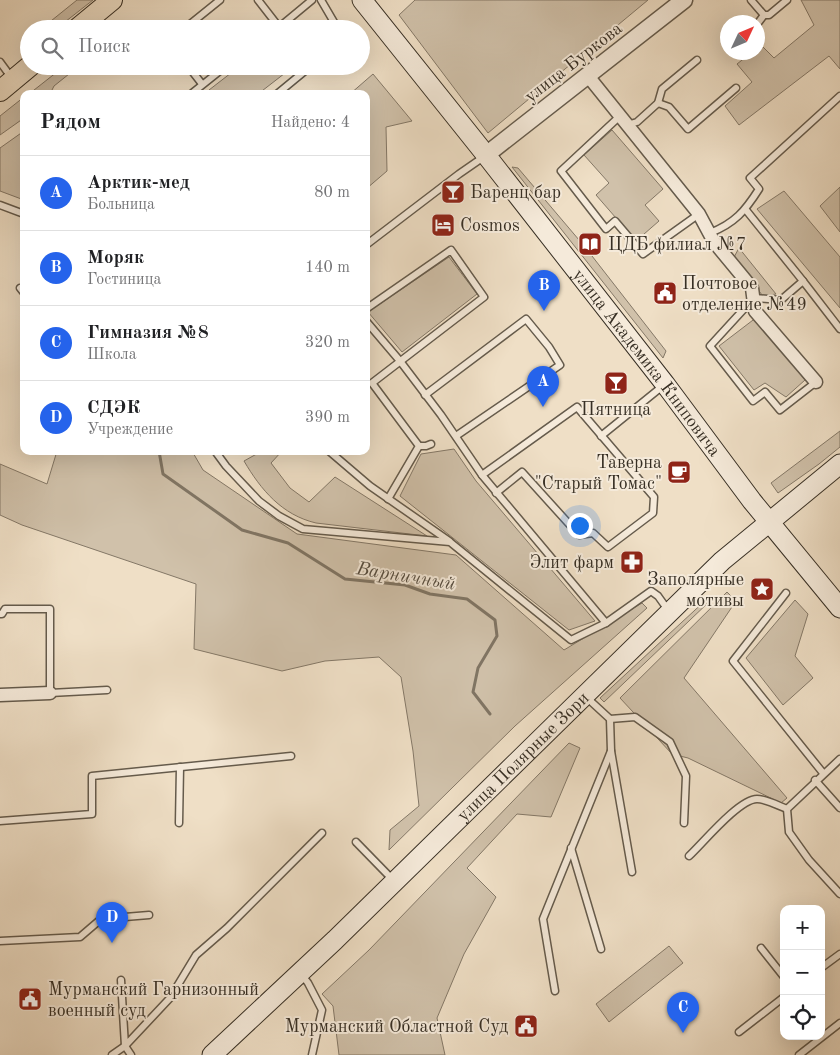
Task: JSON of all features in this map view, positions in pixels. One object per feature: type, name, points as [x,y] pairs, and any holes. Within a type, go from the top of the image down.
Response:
[{"type":"main road","points":[[88,20],[112,0]]},
{"type":"main road","name":"улица Академика Книповича","points":[[362,0],[665,384],[769,523],[840,608]]},
{"type":"main road","points":[[7,85],[20,74]]},
{"type":"main road","name":"улица Полярные Зори","points":[[212,1055],[395,882],[722,561],[840,464]]},
{"type":"street","name":"улица Буркова","points":[[486,155],[684,0]]},
{"type":"street","points":[[588,76],[699,214],[714,242],[752,288],[755,311],[816,382]]},
{"type":"street","points":[[0,695],[50,693]]},
{"type":"lane","points":[[195,20],[220,0]]},
{"type":"lane","points":[[258,0],[272,20]]},
{"type":"lane","points":[[288,20],[312,0]]},
{"type":"lane","points":[[321,0],[333,20]]},
{"type":"lane","points":[[751,0],[764,15]]},
{"type":"lane","points":[[765,15],[769,15],[787,0]]},
{"type":"lane","points":[[697,60],[662,89],[658,103],[637,122],[624,120],[561,172],[606,229],[615,221],[643,254],[699,214]]},
{"type":"lane","points":[[0,62],[7,85]]},
{"type":"lane","points":[[195,75],[202,84]]},
{"type":"lane","points":[[195,90],[214,75]]},
{"type":"lane","points":[[282,90],[300,75]]},
{"type":"lane","points":[[658,103],[669,107],[688,129],[736,88]]},
{"type":"lane","points":[[710,233],[726,227],[746,210],[759,189],[750,178],[840,96]]},
{"type":"lane","points":[[370,242],[486,155]]},
{"type":"lane","points":[[1,207],[20,213]]},
{"type":"lane","points":[[746,210],[840,329]]},
{"type":"lane","points":[[370,306],[451,250],[484,297],[372,384],[418,446]]},
{"type":"lane","points":[[803,281],[781,300],[754,298],[710,346],[753,400],[765,392],[780,410],[816,382]]},
{"type":"lane","points":[[425,395],[526,319],[549,347],[560,364],[456,436]]},
{"type":"lane","points":[[370,326],[400,361],[496,493],[606,623]]},
{"type":"lane","points":[[601,436],[665,384]]},
{"type":"lane","points":[[482,475],[577,407],[654,497],[653,513],[608,547],[592,533],[579,535],[522,472],[496,493]]},
{"type":"lane","points":[[418,446],[431,444]]},
{"type":"lane","points":[[388,499],[418,446]]},
{"type":"lane","points":[[219,455],[226,466],[259,501],[279,516],[303,529],[450,542]]},
{"type":"lane","points":[[334,455],[370,486],[450,542],[571,640],[606,623],[651,591],[658,596],[670,614]]},
{"type":"lane","points":[[786,592],[733,661],[823,773]]},
{"type":"lane","points":[[0,614],[5,609],[50,609],[50,693],[107,690]]},
{"type":"lane","points":[[585,696],[610,719],[611,751],[632,872]]},
{"type":"lane","points":[[610,719],[635,717],[670,742],[686,776],[684,824]]},
{"type":"lane","points":[[555,991],[543,919],[611,751]]},
{"type":"lane","points":[[0,821],[92,814],[92,776],[291,756]]},
{"type":"lane","points":[[840,759],[815,780],[787,808],[789,832],[809,860],[840,894]]},
{"type":"lane","points":[[179,823],[180,767]]},
{"type":"lane","points":[[815,780],[840,808]]},
{"type":"lane","points":[[689,856],[735,810],[748,801],[758,799],[787,808]]},
{"type":"lane","points":[[112,1055],[125,1046],[170,998],[196,955],[227,928],[322,833]]},
{"type":"lane","points":[[356,842],[395,882]]},
{"type":"lane","points":[[571,848],[601,949]]},
{"type":"lane","points":[[0,941],[80,937],[101,919],[149,915]]},
{"type":"lane","points":[[761,948],[780,972]]},
{"type":"lane","points":[[825,965],[840,954]]},
{"type":"lane","points":[[300,973],[308,983],[322,1010],[312,1055]]},
{"type":"lane","points":[[122,980],[125,1046],[131,1055]]},
{"type":"lane","points":[[739,1032],[780,1000]]},
{"type":"lane","points":[[803,1054],[840,1023]]},
{"type":"shaded area","points":[[77,0],[93,0],[67,20],[52,20]]},
{"type":"shaded area","points":[[415,0],[648,0],[488,133],[399,15]]},
{"type":"shaded area","points":[[801,0],[840,0],[840,69],[829,56],[739,125],[725,106],[752,82],[737,64],[742,60],[765,60],[765,49],[774,58],[814,25]]},
{"type":"shaded area","points":[[373,74],[412,121],[386,127],[387,171],[370,186],[370,90],[355,90]]},
{"type":"shaded area","points":[[53,75],[68,75],[54,86],[52,90],[34,90]]},
{"type":"shaded area","points":[[228,75],[283,75],[263,90],[209,90]]},
{"type":"shaded area","points":[[20,100],[20,121],[0,135],[0,116]]},
{"type":"shaded area","points":[[612,130],[663,189],[645,205],[659,221],[636,241],[596,195],[609,183],[584,155]]},
{"type":"shaded area","points":[[20,134],[20,198],[0,191],[0,148]]},
{"type":"shaded area","points":[[512,167],[518,168],[585,247],[666,351],[663,358]]},
{"type":"shaded area","points":[[840,187],[840,232],[820,206]]},
{"type":"shaded area","points":[[784,191],[840,257],[840,308],[757,209]]},
{"type":"shaded area","points":[[739,248],[776,294],[763,296],[733,259]]},
{"type":"shaded area","points":[[449,257],[477,294],[402,352],[370,314],[370,311]]},
{"type":"shaded area","points":[[757,317],[805,380],[786,397],[765,383],[754,390],[719,346]]},
{"type":"shaded area","points":[[840,431],[840,447],[778,493],[771,483]]},
{"type":"shaded area","points":[[454,449],[476,481],[595,621],[569,630],[400,496],[421,454]]},
{"type":"shaded area","points":[[56,455],[194,455],[203,470],[297,534],[456,555],[564,650],[642,603],[647,608],[515,726],[389,850],[390,830],[419,806],[413,751],[401,677],[379,657],[325,661],[282,671],[194,649],[196,584],[22,525],[0,515],[0,464],[47,484]]},
{"type":"shaded area","points":[[255,455],[278,455],[271,463],[290,488],[309,502],[335,477],[427,536],[316,523],[304,519],[283,508],[274,500],[258,482],[244,461]]},
{"type":"shaded area","points":[[727,592],[736,601],[684,678],[787,798],[781,803],[688,758],[672,754],[620,698]]},
{"type":"shaded area","points":[[708,598],[711,600],[604,702],[600,698]]},
{"type":"shaded area","points":[[795,600],[808,614],[795,656],[813,678],[783,705],[746,658]]},
{"type":"shaded area","points":[[569,743],[580,748],[551,817],[517,814],[467,868],[496,897],[464,954],[437,1018],[445,1055],[339,1055],[333,1006],[322,994],[369,950]]},
{"type":"shaded area","points":[[669,946],[683,963],[609,1022],[596,1004]]},
{"type":"waterway","name":"Варничный","points":[[160,455],[163,474],[242,530],[288,543],[345,579],[405,585],[430,594],[467,599],[495,620],[497,636],[478,668],[473,692],[490,714]]},
{"type":"place","name":"Баренц бар","points":[[453,192]]},
{"type":"place","name":"Cosmos","points":[[443,225]]},
{"type":"place","name":"ЦДБ филиал №7","points":[[590,244]]},
{"type":"place","name":"Почтовое отделение №49","points":[[665,293]]},
{"type":"place","name":"Моряк","points":[[544,311]]},
{"type":"place","name":"Пятница","points":[[616,383]]},
{"type":"place","name":"Арктик-мед","points":[[543,407]]},
{"type":"place","name":"Таверна \"Старый Томас\"","points":[[679,472]]},
{"type":"place","name":"Элит фарм","points":[[632,562]]},
{"type":"place","name":"Заполярные мотивы","points":[[762,589]]},
{"type":"place","name":"СДЭК","points":[[112,943]]},
{"type":"place","name":"Мурманский Гарнизонный военный суд","points":[[30,999]]},
{"type":"place","name":"Мурманский Областной Суд","points":[[526,1026]]},
{"type":"place","name":"Гимназия №8","points":[[683,1033]]}]
